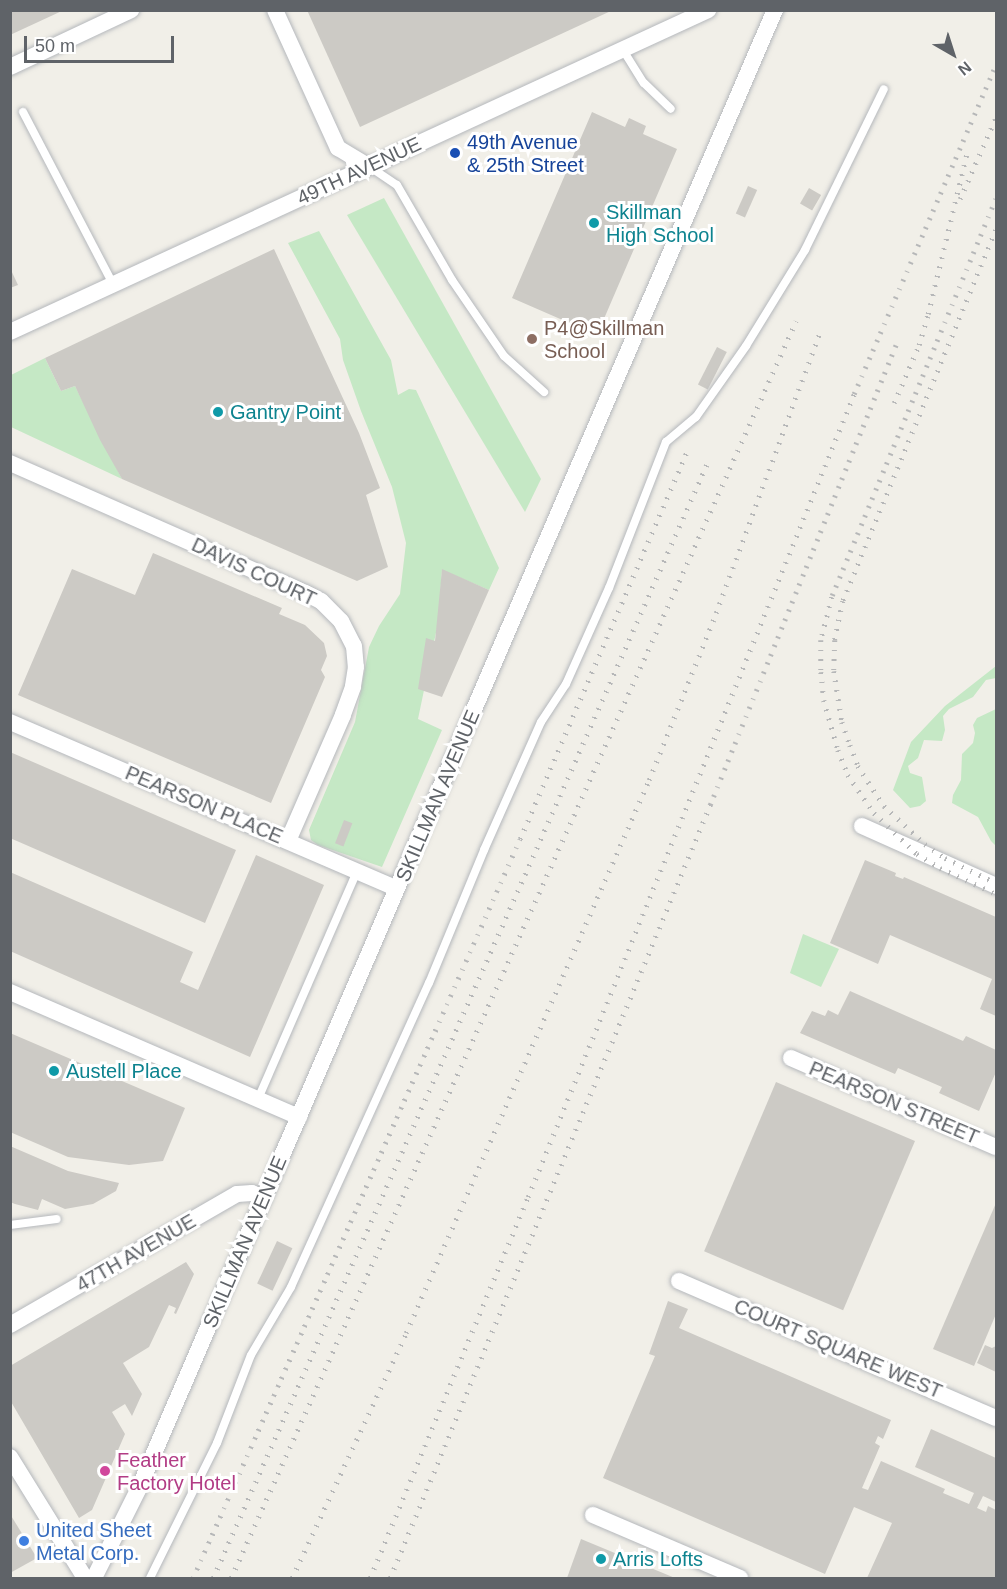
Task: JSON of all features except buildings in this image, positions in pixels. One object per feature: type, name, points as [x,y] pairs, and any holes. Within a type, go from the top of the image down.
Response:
[{"type":"street","points":[[10,67],[131,10]]},
{"type":"street","points":[[275,10],[338,148],[370,167]]},
{"type":"street","name":"49TH AVENUE","points":[[10,332],[708,10]]},
{"type":"street","name":"SKILLMAN AVENUE","points":[[94,1578],[130,1509],[775,10]]},
{"type":"street","name":"DAVIS COURT","points":[[10,462],[321,601],[342,621],[354,646],[356,667],[353,687],[288,841]]},
{"type":"street","name":"PEARSON PLACE","points":[[10,722],[398,889]]},
{"type":"street","points":[[862,825],[996,886]]},
{"type":"street","points":[[10,992],[299,1117]]},
{"type":"street","name":"PEARSON STREET","points":[[791,1058],[996,1147]]},
{"type":"street","name":"47TH AVENUE","points":[[10,1325],[237,1194],[252,1193],[264,1198]]},
{"type":"street","name":"COURT SQUARE WEST","points":[[679,1281],[996,1418]]},
{"type":"street","points":[[10,1457],[85,1578]]},
{"type":"street","points":[[594,1515],[740,1578]]},
{"type":"lane","points":[[623,50],[644,83],[671,109]]},
{"type":"lane","points":[[150,1578],[217,1443],[251,1355],[291,1287],[429,983],[484,850],[541,722],[566,684],[609,588],[666,442],[696,417],[746,346],[805,250],[884,89]]},
{"type":"lane","points":[[23,112],[113,284]]},
{"type":"lane","points":[[370,167],[397,185],[452,280],[504,356],[544,392]]},
{"type":"lane","points":[[258,1099],[357,871]]},
{"type":"lane","points":[[10,1225],[57,1219]]},
{"type":"green space","points":[[384,198],[541,479],[525,512],[347,215]]},
{"type":"green space","points":[[319,231],[391,360],[398,395],[409,389],[416,390],[499,568],[489,590],[442,570],[438,623],[418,719],[442,730],[382,867],[318,845],[311,840],[309,830],[355,722],[369,647],[379,626],[400,594],[406,543],[392,487],[343,360],[340,339],[288,243]]},
{"type":"green space","points":[[45,358],[61,391],[75,386],[122,479],[11,427],[11,375]]},
{"type":"green space","points":[[996,666],[996,678],[986,680],[973,697],[949,709],[943,716],[945,730],[942,741],[924,740],[918,758],[908,766],[910,773],[922,777],[926,801],[920,806],[910,808],[893,790],[911,742],[945,706]]},
{"type":"green space","points":[[996,709],[996,846],[978,817],[952,803],[953,795],[961,780],[962,754],[973,743],[975,733],[973,725],[977,718]]},
{"type":"green space","points":[[803,934],[839,949],[821,987],[790,973]]},
{"type":"railway","points":[[370,1578],[528,1197],[854,394],[996,64]]},
{"type":"railway","points":[[960,199],[996,117]]},
{"type":"railway","points":[[894,403],[919,345],[968,149]]},
{"type":"railway","points":[[996,199],[832,597],[821,640],[824,700],[838,750],[848,775],[874,813],[917,854],[940,868],[996,894]]},
{"type":"railway","points":[[996,230],[843,601],[835,640],[834,671],[842,722],[850,745],[858,766],[884,806],[925,844],[945,858],[996,883]]},
{"type":"railway","points":[[231,1578],[796,321]]},
{"type":"railway","points":[[292,1578],[406,1333],[649,780],[716,613],[820,332]]},
{"type":"railway","points":[[390,1578],[710,805],[896,344]]},
{"type":"railway","points":[[193,1578],[520,839],[689,447]]},
{"type":"railway","points":[[213,1578],[709,459]]},
{"type":"place","name":"49th Avenue & 25th Street","points":[[455,153]]},
{"type":"place","name":"Skillman High School","points":[[594,223]]},
{"type":"place","name":"P4@Skillman School","points":[[532,339]]},
{"type":"place","name":"Gantry Point","points":[[218,412]]},
{"type":"place","name":"Austell Place","points":[[54,1071]]},
{"type":"place","name":"Feather Factory Hotel","points":[[105,1471]]},
{"type":"place","name":"United Sheet Metal Corp.","points":[[24,1541]]},
{"type":"place","name":"Arris Lofts","points":[[601,1559]]}]
